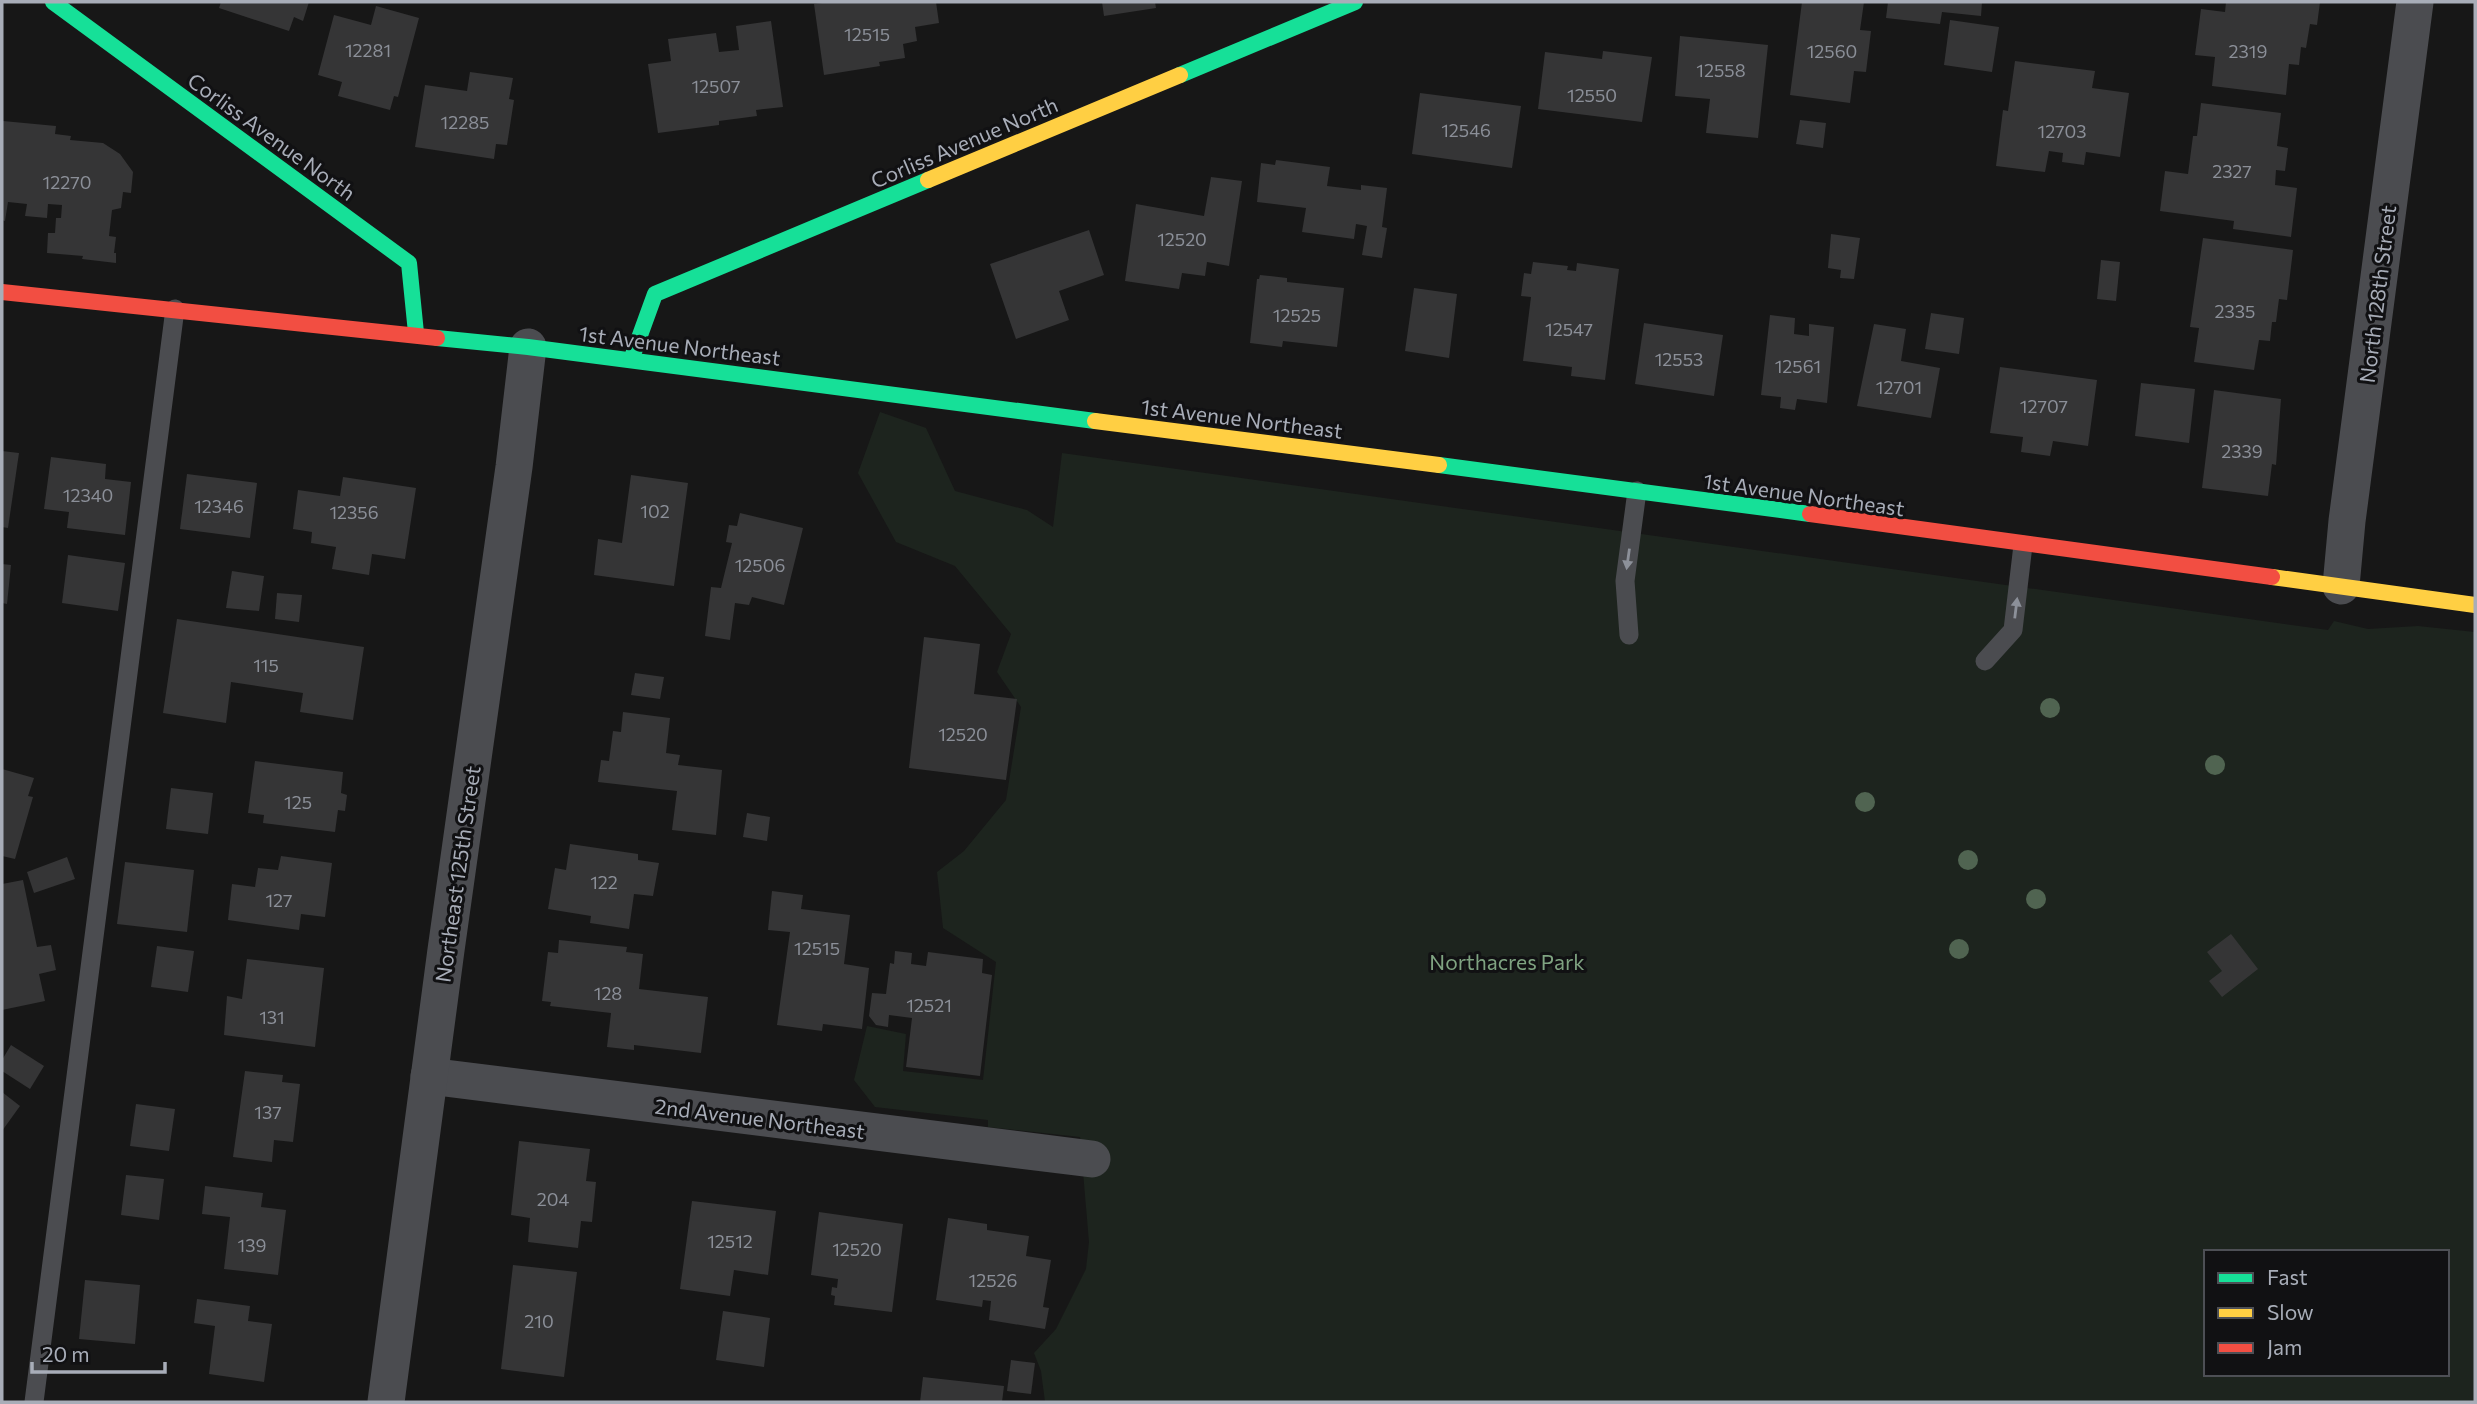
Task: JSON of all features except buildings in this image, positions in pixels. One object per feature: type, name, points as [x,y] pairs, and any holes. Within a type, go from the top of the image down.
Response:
[{"type":"street","name":"Corliss Avenue North","points":[[52,2],[410,263],[416,333]]},
{"type":"street","name":"Corliss Avenue North","points":[[631,360],[655,294],[1354,2]]},
{"type":"street","name":"North 128th Street","points":[[2341,586],[2347,521],[2415,2]]},
{"type":"street","name":"1st Avenue Northeast","points":[[2,292],[416,333],[631,360],[1637,491],[2475,605]]},
{"type":"street","name":"Northeast 125th Street","points":[[386,1402],[514,467],[528,347]]},
{"type":"street","name":"2nd Avenue Northeast","points":[[429,1076],[1092,1159]]},
{"type":"lane","points":[[34,1402],[175,309]]},
{"type":"lane","points":[[1629,635],[1625,581],[1637,491]]},
{"type":"lane","points":[[1986,661],[2013,630],[2024,545]]},
{"type":"green space","name":"Northacres Park","points":[[880,412],[926,428],[955,491],[1027,510],[1053,527],[1062,453],[2328,630],[2334,621],[2368,629],[2418,626],[2475,632],[2475,1402],[1045,1402],[1041,1371],[1034,1353],[1056,1329],[1086,1269],[1089,1242],[1080,1137],[988,1127],[988,1120],[875,1107],[854,1080],[867,1026],[906,1034],[903,1071],[983,1080],[996,962],[943,928],[937,872],[964,851],[1006,800],[1021,707],[997,672],[1011,634],[955,566],[896,542],[858,473]]},
{"type":"traffic: fast","points":[[53,2],[409,263],[416,333]]},
{"type":"traffic: fast","points":[[1180,75],[1355,2]]},
{"type":"traffic: fast","points":[[631,360],[655,294],[928,180]]},
{"type":"traffic: fast","points":[[437,338],[528,347],[1095,421]]},
{"type":"traffic: fast","points":[[1439,465],[1810,514]]},
{"type":"traffic: slow","points":[[928,180],[1180,75]]},
{"type":"traffic: slow","points":[[1095,421],[1439,465]]},
{"type":"traffic: slow","points":[[2272,577],[2475,605]]},
{"type":"traffic: jam","points":[[2,292],[437,338]]},
{"type":"traffic: jam","points":[[1810,514],[2272,577]]}]
